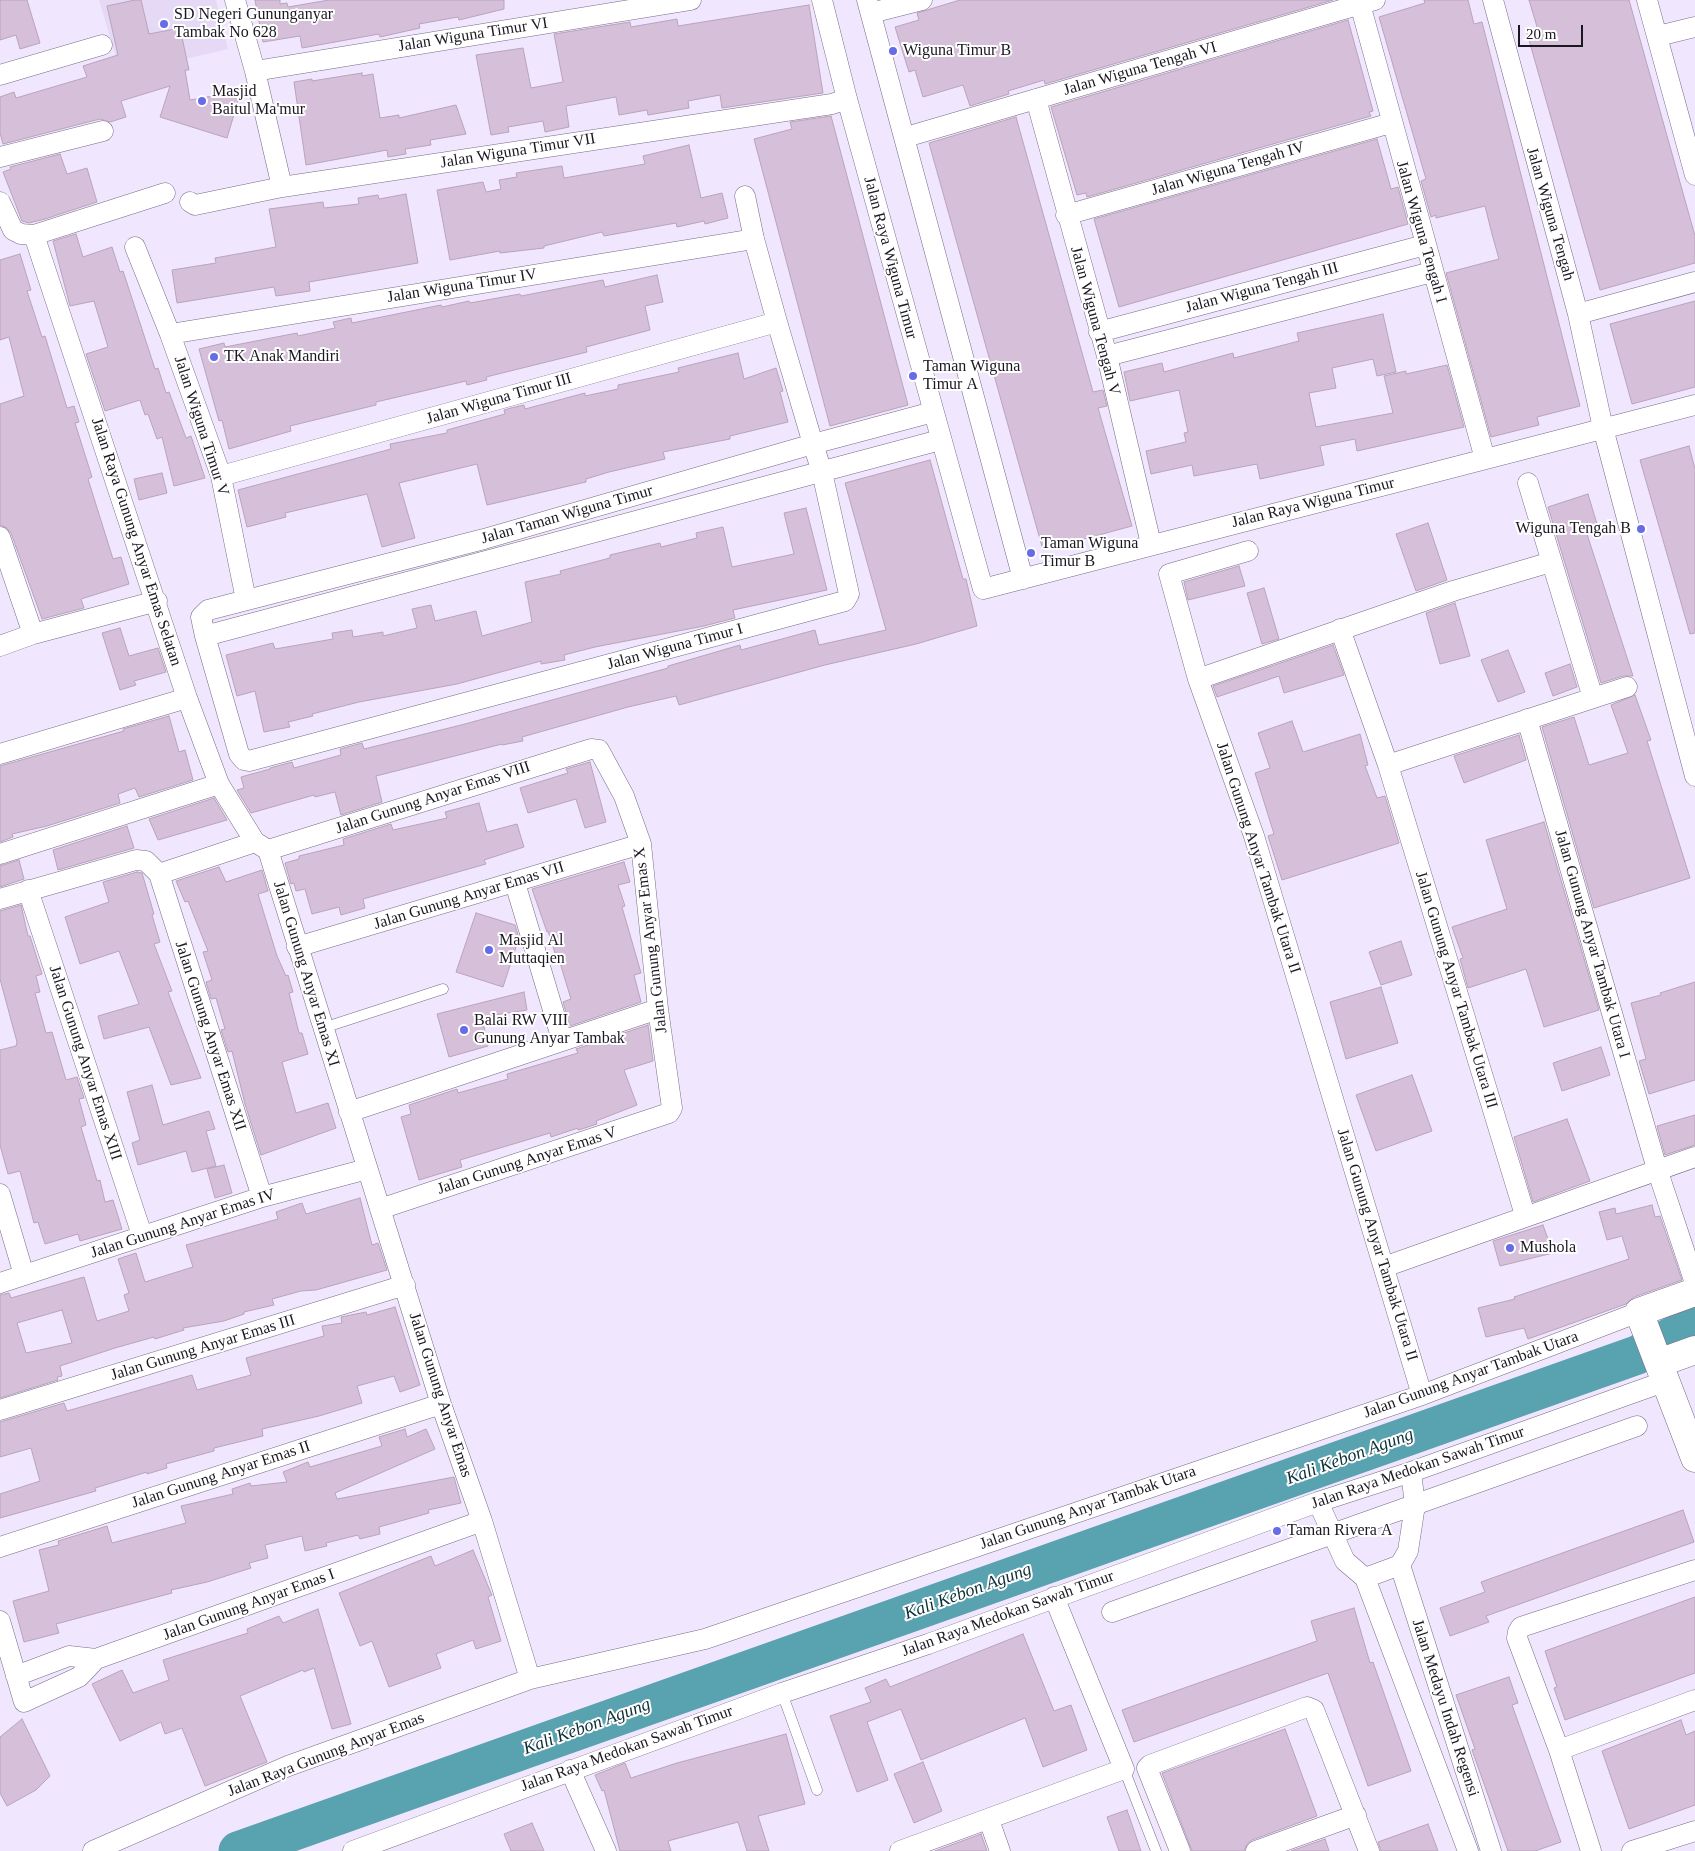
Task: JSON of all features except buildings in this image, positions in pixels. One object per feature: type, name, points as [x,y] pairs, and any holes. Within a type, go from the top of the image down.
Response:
[{"type":"street","points":[[235,0],[256,70],[282,187]]},
{"type":"street","name":"Jalan Wiguna Timur VI","points":[[256,70],[691,0]]},
{"type":"street","name":"Jalan Raya Wiguna Timur","points":[[822,0],[847,100],[940,440],[981,587],[985,590],[1151,544],[1695,405]]},
{"type":"street","points":[[922,0],[869,7],[906,137],[1023,579]]},
{"type":"street","name":"Jalan Wiguna Tengah","points":[[1493,0],[1578,314],[1604,428]]},
{"type":"street","points":[[1647,0],[1694,163]]},
{"type":"street","name":"Jalan Wiguna Tengah VI","points":[[906,137],[1367,2]]},
{"type":"street","name":"Jalan Wiguna Tengah I","points":[[1367,2],[1391,123],[1485,459]]},
{"type":"street","points":[[1658,36],[1695,28]]},
{"type":"street","points":[[0,75],[102,45]]},
{"type":"street","name":"Jalan Wiguna Tengah V","points":[[1036,99],[1066,215],[1107,356],[1151,544]]},
{"type":"street","name":"Jalan Wiguna Timur VII","points":[[190,202],[195,205],[282,187],[832,104],[847,100]]},
{"type":"street","name":"Jalan Wiguna Tengah IV","points":[[1066,215],[1391,123]]},
{"type":"street","points":[[0,157],[103,131]]},
{"type":"street","points":[[0,202],[6,233],[34,235],[165,193]]},
{"type":"street","name":"Jalan Wiguna Timur I","points":[[203,626],[239,754],[244,760],[259,758],[845,601],[849,594],[822,472],[777,322],[754,239],[745,196]]},
{"type":"street","name":"Jalan Raya Gunung Anyar Emas Selatan","points":[[34,235],[188,698],[219,784],[261,846]]},
{"type":"street","name":"Jalan Wiguna Timur IV","points":[[170,334],[754,239]]},
{"type":"street","name":"Jalan Wiguna Tengah III","points":[[1099,332],[1425,244]]},
{"type":"street","name":"Jalan Wiguna Timur V","points":[[135,246],[170,334],[222,476],[246,600]]},
{"type":"street","name":"Jalan Wiguna Tengah III","points":[[1107,356],[1432,272]]},
{"type":"street","points":[[1578,314],[1695,282]]},
{"type":"street","name":"Jalan Wiguna Timur III","points":[[222,476],[777,322]]},
{"type":"street","name":"Jalan Taman Wiguna Timur","points":[[203,626],[208,610],[484,539],[813,444],[933,412]]},
{"type":"street","points":[[1604,428],[1695,776]]},
{"type":"street","name":"Jalan Taman Wiguna Timur","points":[[203,626],[489,560],[940,440]]},
{"type":"street","points":[[1528,483],[1594,698]]},
{"type":"street","points":[[0,539],[32,634]]},
{"type":"street","points":[[484,539],[489,560]]},
{"type":"street","name":"Jalan Gunung Anyar Tambak Utara II","points":[[1248,551],[1169,574],[1198,679],[1254,836],[1422,1395]]},
{"type":"street","points":[[1198,679],[1340,629],[1551,562]]},
{"type":"street","points":[[0,646],[32,634],[157,601]]},
{"type":"street","name":"Jalan Gunung Anyar Tambak Utara III","points":[[1340,629],[1388,765],[1525,1215]]},
{"type":"street","points":[[1388,765],[1627,687]]},
{"type":"street","points":[[0,754],[188,698]]},
{"type":"street","name":"Jalan Gunung Anyar Tambak Utara I","points":[[1527,719],[1657,1169],[1695,1283]]},
{"type":"street","name":"Jalan Gunung Anyar Emas X","points":[[599,750],[624,796],[641,844],[658,1009],[672,1108]]},
{"type":"street","name":"Jalan Gunung Anyar Emas VIII","points":[[159,874],[261,846],[580,751],[599,750]]},
{"type":"street","points":[[0,854],[219,784]]},
{"type":"street","name":"Jalan Gunung Anyar Emas VII","points":[[297,948],[641,844]]},
{"type":"street","name":"Jalan Gunung Anyar Emas XI","points":[[261,846],[297,948],[349,1112]]},
{"type":"street","points":[[0,899],[136,860],[146,861],[159,874]]},
{"type":"street","name":"Jalan Gunung Anyar Emas XII","points":[[159,874],[262,1197]]},
{"type":"street","points":[[515,883],[562,1040]]},
{"type":"street","name":"Jalan Gunung Anyar Emas XIII","points":[[28,890],[142,1235]]},
{"type":"street","points":[[349,1112],[658,1009]]},
{"type":"street","name":"Jalan Gunung Anyar Emas V","points":[[380,1209],[662,1117],[669,1113],[672,1108]]},
{"type":"street","name":"Jalan Gunung Anyar Emas","points":[[349,1112],[441,1404],[482,1521],[530,1679]]},
{"type":"street","points":[[1384,1267],[1525,1215],[1695,1157]]},
{"type":"street","name":"Jalan Gunung Anyar Emas IV","points":[[0,1283],[262,1197],[367,1169]]},
{"type":"street","points":[[0,1194],[24,1275]]},
{"type":"street","name":"Jalan Gunung Anyar Emas III","points":[[0,1410],[405,1285]]},
{"type":"street","points":[[1693,1448],[1641,1316],[1695,1292]]},
{"type":"street","name":"Jalan Gunung Anyar Tambak Utara","points":[[530,1679],[705,1639],[1422,1395],[1641,1316]]},
{"type":"street","points":[[1660,1368],[1695,1350]]},
{"type":"street","name":"Jalan Raya Medokan Sawah Timur","points":[[352,1851],[782,1693],[1055,1599],[1318,1502],[1411,1472],[1660,1368]]},
{"type":"street","name":"Jalan Gunung Anyar Emas II","points":[[0,1547],[441,1404]]},
{"type":"street","points":[[1112,1612],[1638,1426]]},
{"type":"street","points":[[1365,1578],[1400,1565],[1408,1551],[1412,1536],[1415,1506],[1411,1472]]},
{"type":"street","name":"Jalan Medayu Indah Regensi","points":[[1318,1502],[1345,1561],[1365,1578],[1468,1851]]},
{"type":"street","name":"Jalan Gunung Anyar Emas I","points":[[16,1676],[24,1702],[79,1677],[96,1659],[482,1521]]},
{"type":"street","name":"Jalan Medayu Indah Regensi","points":[[1400,1565],[1491,1851]]},
{"type":"street","points":[[1591,1851],[1560,1750],[1517,1638],[1518,1632],[1521,1627],[1695,1570]]},
{"type":"street","points":[[900,1851],[1124,1769],[1055,1599]]},
{"type":"street","points":[[0,1621],[16,1676],[69,1656],[96,1659]]},
{"type":"street","name":"Jalan Raya Gunung Anyar Emas","points":[[93,1851],[122,1845],[288,1766],[530,1679]]},
{"type":"street","points":[[1560,1750],[1695,1700]]},
{"type":"street","points":[[1180,1851],[1147,1768],[1150,1765],[1307,1707],[1314,1710],[1369,1851]]},
{"type":"street","points":[[570,1770],[606,1851]]},
{"type":"street","points":[[1256,1851],[1356,1815]]},
{"type":"street","points":[[988,1820],[1000,1851]]},
{"type":"street","points":[[1632,1851],[1695,1831]]},
{"type":"lane","points":[[323,1028],[443,989]]},
{"type":"lane","points":[[782,1693],[817,1790]]},
{"type":"lane","points":[[1124,1769],[1156,1851]]},
{"type":"shaded area","name":"SD Negeri Gununganyar Tambak No 628","points":[[99,0],[216,0],[228,49],[121,74]]},
{"type":"waterway","name":"Kali Kebon Agung","points":[[238,1851],[1637,1355],[1695,1324]]},
{"type":"place","name":"SD Negeri Gununganyar Tambak No 628","points":[[164,24]]},
{"type":"place","name":"Wiguna Timur B","points":[[893,51]]},
{"type":"place","name":"Masjid Baitul Ma'mur","points":[[202,101]]},
{"type":"place","name":"TK Anak Mandiri","points":[[214,357]]},
{"type":"place","name":"Taman Wiguna Timur A","points":[[913,376]]},
{"type":"place","name":"Wiguna Tengah B","points":[[1641,529]]},
{"type":"place","name":"Taman Wiguna Timur B","points":[[1031,553]]},
{"type":"place","name":"Masjid Al Muttaqien","points":[[489,950]]},
{"type":"place","name":"Balai RW VIII Gunung Anyar Tambak","points":[[464,1030]]},
{"type":"place","name":"Mushola","points":[[1510,1248]]},
{"type":"place","name":"Taman Rivera A","points":[[1277,1531]]}]
